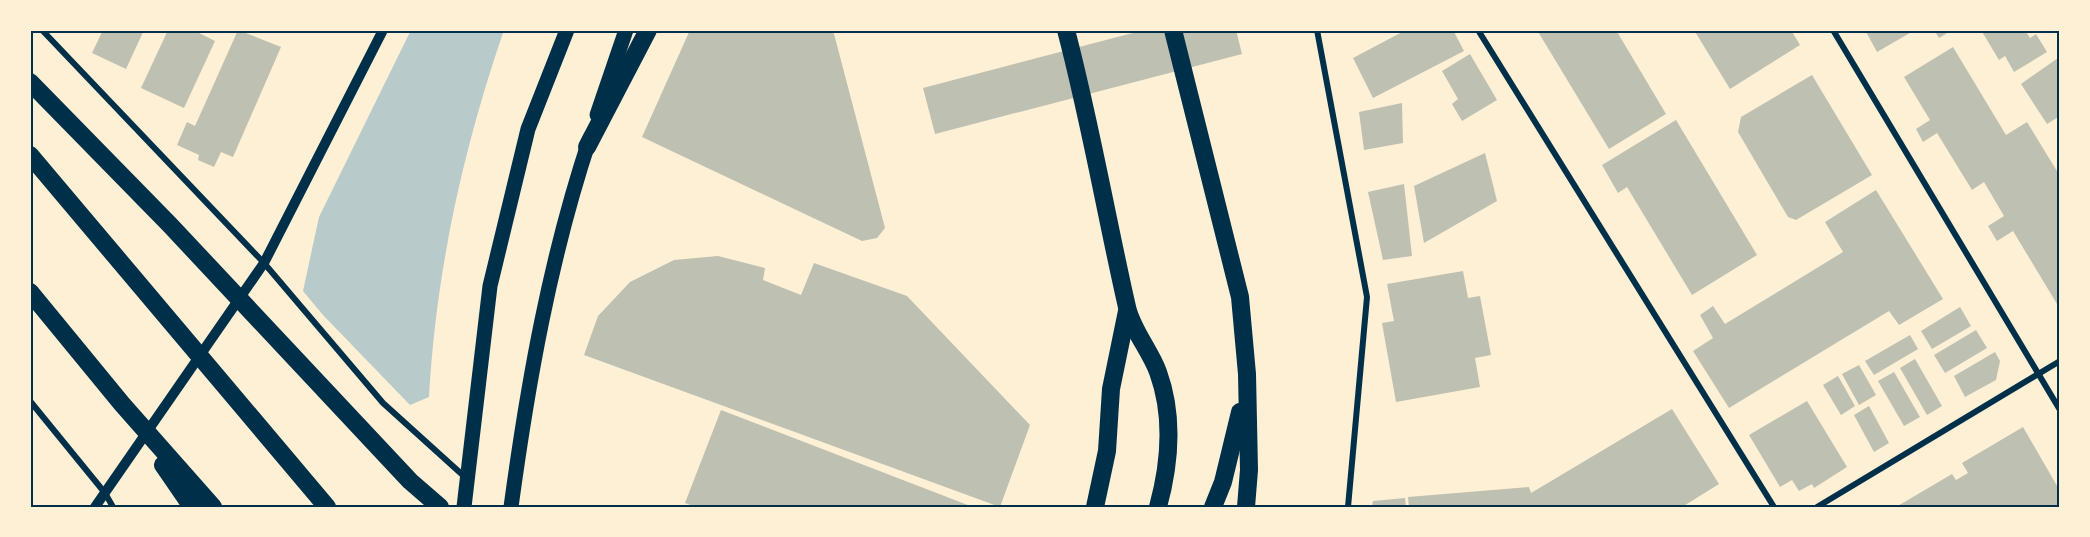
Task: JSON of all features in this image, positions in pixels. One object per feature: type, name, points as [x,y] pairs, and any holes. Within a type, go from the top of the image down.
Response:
[{"type":"highway","points":[[587,147],[648,30]]},
{"type":"highway","points":[[1066,30],[1127,310],[1159,373],[1169,421],[1168,470],[1158,507]]},
{"type":"highway","points":[[1173,30],[1240,297],[1246,374],[1249,470],[1246,507]]},
{"type":"highway","points":[[30,82],[194,251],[410,481],[440,507]]},
{"type":"highway","points":[[30,155],[327,507]]},
{"type":"highway","points":[[30,292],[122,404],[213,507]]},
{"type":"highway","points":[[1095,507],[1107,451],[1111,389],[1127,310]]},
{"type":"highway","points":[[1213,507],[1238,427],[1246,374]]},
{"type":"highway","points":[[122,404],[192,507]]},
{"type":"main road","points":[[464,507],[490,286],[528,129],[567,30]]},
{"type":"main road","points":[[511,507],[536,338],[587,147],[627,30]]},
{"type":"street","points":[[42,30],[264,263],[383,403],[467,479]]},
{"type":"street","points":[[96,507],[264,263],[382,30]]},
{"type":"street","points":[[1317,30],[1367,297],[1348,507]]},
{"type":"street","points":[[1478,30],[1774,507]]},
{"type":"street","points":[[1833,30],[2060,410]]},
{"type":"street","points":[[1816,507],[2060,361]]},
{"type":"street","points":[[30,401],[113,507]]},
{"type":"shaded area","points":[[411,30],[504,30],[476,120],[454,211],[438,303],[429,397],[410,405],[323,315],[303,291],[319,217]]},
{"type":"building","points":[[103,30],[144,30],[126,69],[92,53]]},
{"type":"building","points":[[168,30],[193,30],[215,41],[184,108],[141,88]]},
{"type":"building","points":[[238,30],[281,47],[233,157],[221,152],[214,167],[198,160],[199,155],[177,145],[187,122],[195,126]]},
{"type":"building","points":[[690,30],[833,30],[885,228],[877,238],[862,241],[642,137]]},
{"type":"building","points":[[1144,30],[1236,30],[1242,54],[935,134],[923,88]]},
{"type":"building","points":[[1406,30],[1453,30],[1464,51],[1373,98],[1353,58]]},
{"type":"building","points":[[1537,30],[1616,30],[1666,114],[1609,149]]},
{"type":"building","points":[[1694,30],[1791,30],[1800,45],[1730,89]]},
{"type":"building","points":[[1865,30],[1915,30],[1877,52]]},
{"type":"building","points":[[1934,30],[1952,30],[1939,38]]},
{"type":"building","points":[[1981,30],[2025,30],[2030,38],[2036,34],[2047,52],[2014,72],[2005,56],[1999,60]]},
{"type":"building","points":[[1953,47],[2006,135],[2027,122],[2060,176],[2060,309],[2013,231],[1997,241],[1988,226],[2004,216],[1984,182],[1972,190],[1937,133],[1923,142],[1916,129],[1930,120],[1904,77]]},
{"type":"building","points":[[1470,54],[1497,100],[1462,121],[1452,104],[1458,99],[1442,71]]},
{"type":"building","points":[[2058,58],[2060,62],[2060,116],[2047,124],[2021,84]]},
{"type":"building","points":[[1812,75],[1872,175],[1796,220],[1788,217],[1738,132],[1741,117]]},
{"type":"building","points":[[1402,103],[1403,143],[1364,150],[1359,112]]},
{"type":"building","points":[[1676,120],[1757,255],[1692,295],[1627,187],[1618,193],[1602,165]]},
{"type":"building","points":[[1485,153],[1497,201],[1424,243],[1414,186]]},
{"type":"building","points":[[1404,184],[1412,256],[1383,260],[1368,192]]},
{"type":"building","points":[[1876,190],[1943,299],[1899,325],[1889,311],[1729,408],[1693,351],[1713,338],[1700,315],[1713,306],[1725,324],[1843,252],[1825,222]]},
{"type":"building","points":[[718,256],[765,268],[763,280],[801,295],[814,263],[907,296],[1030,425],[1000,507],[584,355],[598,316],[630,282],[674,260]]},
{"type":"building","points":[[1463,271],[1468,298],[1480,296],[1491,355],[1475,358],[1480,387],[1396,402],[1382,323],[1394,321],[1387,284]]},
{"type":"building","points":[[1960,307],[1971,326],[1932,349],[1921,331]]},
{"type":"building","points":[[1976,330],[1987,348],[1945,373],[1934,355]]},
{"type":"building","points":[[1910,335],[1918,349],[1874,375],[1865,361]]},
{"type":"building","points":[[1995,352],[2000,361],[1996,380],[1965,397],[1954,376]]},
{"type":"building","points":[[1915,359],[1942,406],[1927,415],[1900,368]]},
{"type":"building","points":[[1859,365],[1876,395],[1859,405],[1842,374]]},
{"type":"building","points":[[1894,372],[1920,417],[1904,426],[1878,381]]},
{"type":"building","points":[[1838,376],[1855,406],[1841,415],[1823,385]]},
{"type":"building","points":[[1807,401],[1847,467],[1814,488],[1812,484],[1799,491],[1792,480],[1780,487],[1749,435]]},
{"type":"building","points":[[1869,406],[1889,443],[1874,452],[1854,415]]},
{"type":"building","points":[[1672,409],[1719,484],[1682,507],[1409,507],[1408,497],[1529,487],[1531,493]]},
{"type":"building","points":[[721,410],[973,507],[696,507],[685,503]]},
{"type":"building","points":[[2023,427],[2060,491],[2060,507],[1896,507],[1952,474],[1956,480],[1968,473],[1962,463]]},
{"type":"building","points":[[1405,498],[1406,507],[1372,507],[1373,501]]}]
